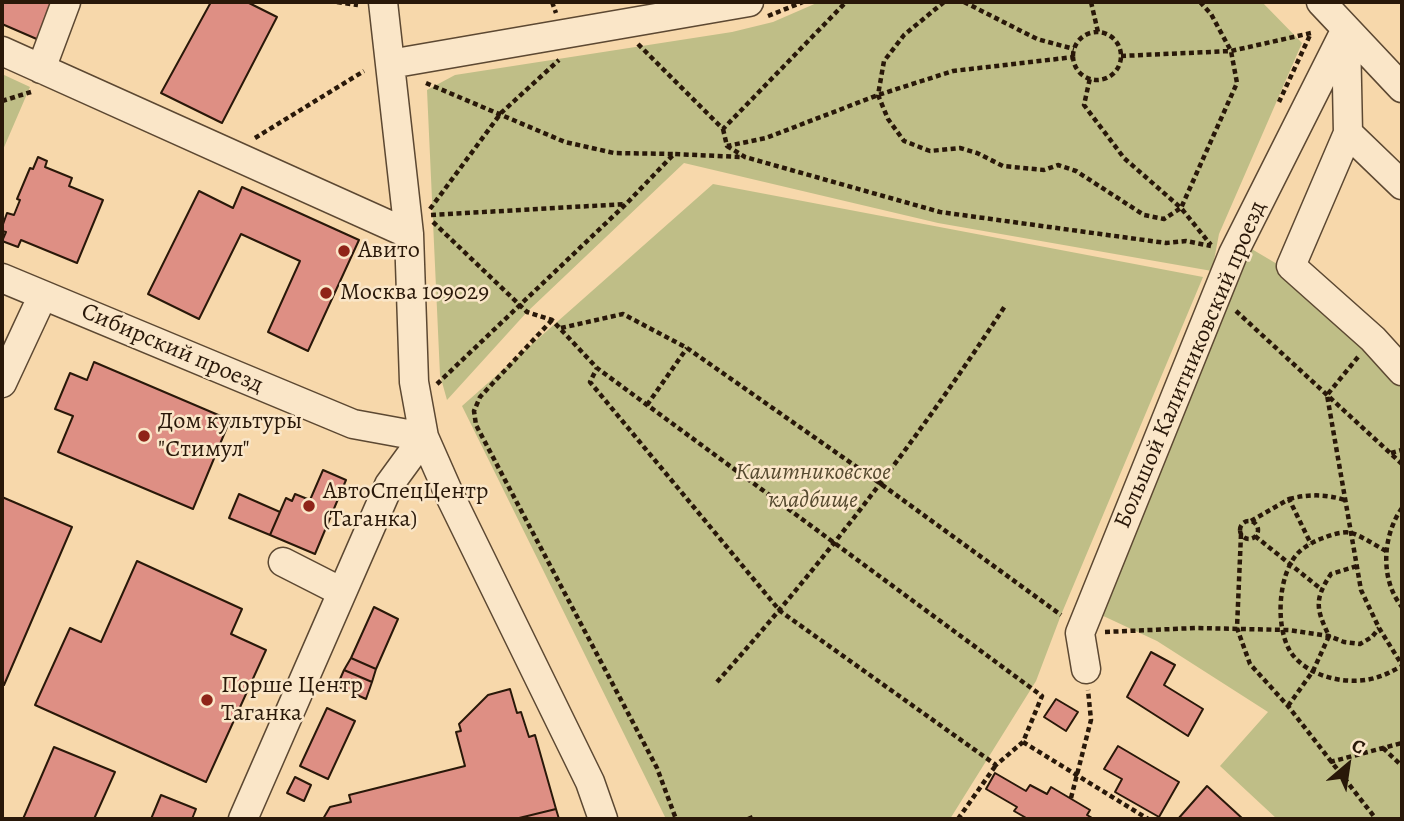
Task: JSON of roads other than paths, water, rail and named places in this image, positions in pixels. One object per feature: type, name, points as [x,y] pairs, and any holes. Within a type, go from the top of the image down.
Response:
[{"type":"street","points":[[41,69],[66,2]]},
{"type":"street","points":[[1321,2],[1346,29],[1399,77]]},
{"type":"street","points":[[371,3],[377,67],[417,225],[414,383],[424,437],[450,496],[590,782],[603,819]]},
{"type":"street","points":[[377,67],[755,10]]},
{"type":"street","points":[[1346,29],[1348,133],[1291,265],[1373,339],[1402,371]]},
{"type":"street","name":"Большой Калитниковский проезд","points":[[1086,669],[1070,624],[1233,254],[1346,29]]},
{"type":"street","points":[[2,51],[230,153],[417,225]]},
{"type":"street","points":[[1348,133],[1402,185]]},
{"type":"street","name":"Сибирский проезд","points":[[2,278],[353,424],[424,437]]},
{"type":"street","points":[[2,383],[43,295]]},
{"type":"street","points":[[243,819],[389,485],[424,437]]},
{"type":"street","points":[[283,562],[342,592]]},
{"type":"place","name":"Авито","points":[[344,251]]},
{"type":"place","name":"Москва 109029","points":[[326,293]]},
{"type":"place","name":"Дом культуры \"Стимул\"","points":[[144,436]]},
{"type":"place","name":"АвтоСпецЦентр (Таганка)","points":[[309,506]]},
{"type":"place","name":"Порше Центр Таганка","points":[[207,700]]},
{"type":"park label","name":"Калитниковское кладбище","points":[[813,487]]}]
